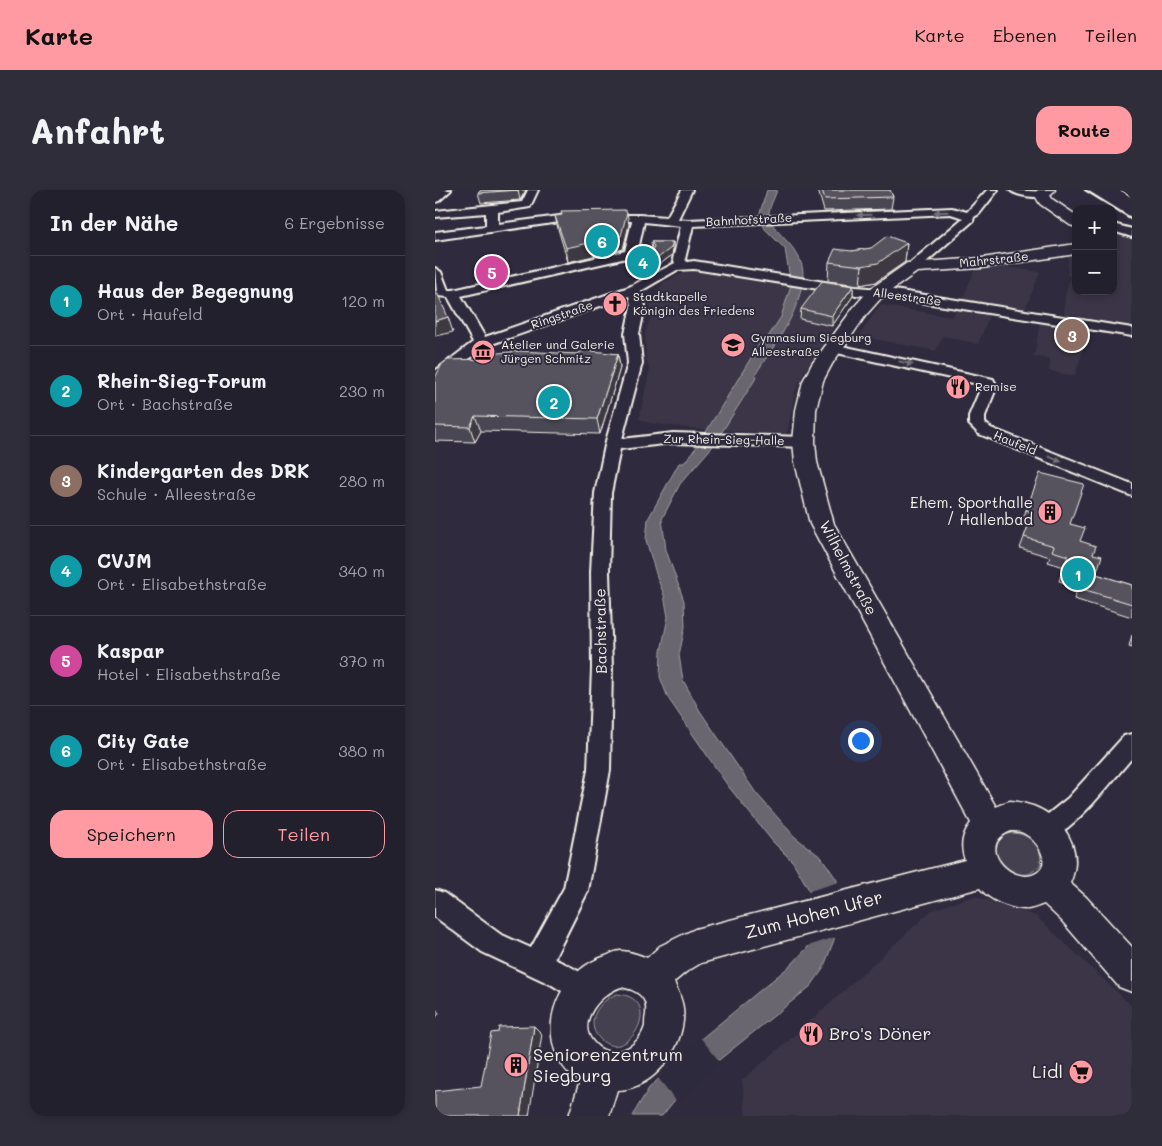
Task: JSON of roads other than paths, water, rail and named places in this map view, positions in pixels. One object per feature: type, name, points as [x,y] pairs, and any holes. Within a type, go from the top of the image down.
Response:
[{"type":"main road","points":[[1045,192],[1045,201],[1072,219]]},
{"type":"main road","name":"Mahrstraße","points":[[913,267],[999,261],[1072,251]]},
{"type":"main road","name":"Wilhelmstraße","points":[[913,267],[877,293],[860,311],[833,348],[813,381],[806,410],[804,442],[808,468],[822,524],[989,824]]},
{"type":"main road","points":[[1010,816],[1035,822],[1046,830],[1054,841],[1059,853],[1060,865],[1056,876],[1049,886],[1030,893],[1019,892],[1000,884],[985,871],[978,850],[982,832],[989,824],[1010,816]]},
{"type":"main road","name":"Zum Hohen Ufer","points":[[651,978],[673,959],[695,947],[985,871]]},
{"type":"main road","points":[[1049,886],[1073,909],[1132,974]]},
{"type":"main road","points":[[610,970],[632,970],[651,978],[659,988],[664,1000],[666,1014],[659,1042],[648,1056],[635,1066],[619,1071],[603,1071],[585,1062],[573,1046],[569,1032],[570,1017],[574,1003],[582,990],[590,982],[610,970]]},
{"type":"main road","points":[[589,1116],[603,1071]]},
{"type":"street","points":[[435,199],[446,190]]},
{"type":"street","points":[[435,214],[526,206],[533,190]]},
{"type":"street","points":[[671,221],[687,190]]},
{"type":"street","name":"Wilhelmstraße","points":[[913,267],[969,219],[968,216],[975,212],[993,190]]},
{"type":"street","points":[[1015,190],[1045,192]]},
{"type":"street","points":[[492,209],[492,228]]},
{"type":"street","name":"Bahnhofstraße","points":[[435,236],[567,218],[639,218],[689,222],[952,211],[968,216]]},
{"type":"street","points":[[631,253],[639,218]]},
{"type":"street","points":[[681,262],[689,222]]},
{"type":"street","points":[[1117,228],[1132,233]]},
{"type":"street","points":[[938,247],[938,257],[959,264]]},
{"type":"street","points":[[435,272],[443,293],[453,294],[631,253],[647,254]]},
{"type":"street","name":"Alleestraße","points":[[665,258],[789,280],[894,294],[1132,332]]},
{"type":"street","name":"Ringstraße","points":[[435,378],[481,343],[634,290],[681,262]]},
{"type":"street","name":"Bachstraße","points":[[535,964],[546,949],[576,891],[599,770],[602,668],[600,572],[603,494],[635,363],[631,334],[638,306],[634,290]]},
{"type":"street","points":[[453,294],[481,343]]},
{"type":"street","name":"Haufeld","points":[[833,348],[989,382],[990,386],[977,416],[977,424],[985,431],[1132,490]]},
{"type":"street","points":[[620,362],[635,363]]},
{"type":"street","points":[[452,365],[481,363]]},
{"type":"street","name":"Zur Rhein-Sieg-Halle","points":[[614,445],[673,438],[804,442]]},
{"type":"street","points":[[1046,830],[1076,805],[1132,744]]},
{"type":"street","points":[[435,902],[491,944],[561,976],[582,990]]},
{"type":"railway","points":[[1085,190],[1132,219]]},
{"type":"railway","points":[[1122,190],[1132,196]]},
{"type":"place","name":"City Gate","points":[[602,241]]},
{"type":"place","name":"CVJM","points":[[643,262]]},
{"type":"place","name":"Kaspar","points":[[492,272]]},
{"type":"place","name":"Stadtkapelle Königin des Friedens","points":[[615,304]]},
{"type":"place","name":"Kindergarten des DRK","points":[[1072,335]]},
{"type":"place","name":"Gymnasium Siegburg Alleestraße","points":[[733,345]]},
{"type":"place","name":"Atelier und Galerie Jürgen Schmitz","points":[[483,352]]},
{"type":"place","name":"Remise","points":[[958,387]]},
{"type":"place","name":"Rhein-Sieg-Forum","points":[[554,402]]},
{"type":"place","name":"Ehem. Sporthalle / Hallenbad","points":[[1050,512]]},
{"type":"place","name":"Haus der Begegnung","points":[[1078,574]]},
{"type":"place","name":"Bro's Döner","points":[[811,1034]]},
{"type":"place","name":"Seniorenzentrum Siegburg","points":[[516,1065]]},
{"type":"place","name":"Lidl","points":[[1081,1072]]}]
